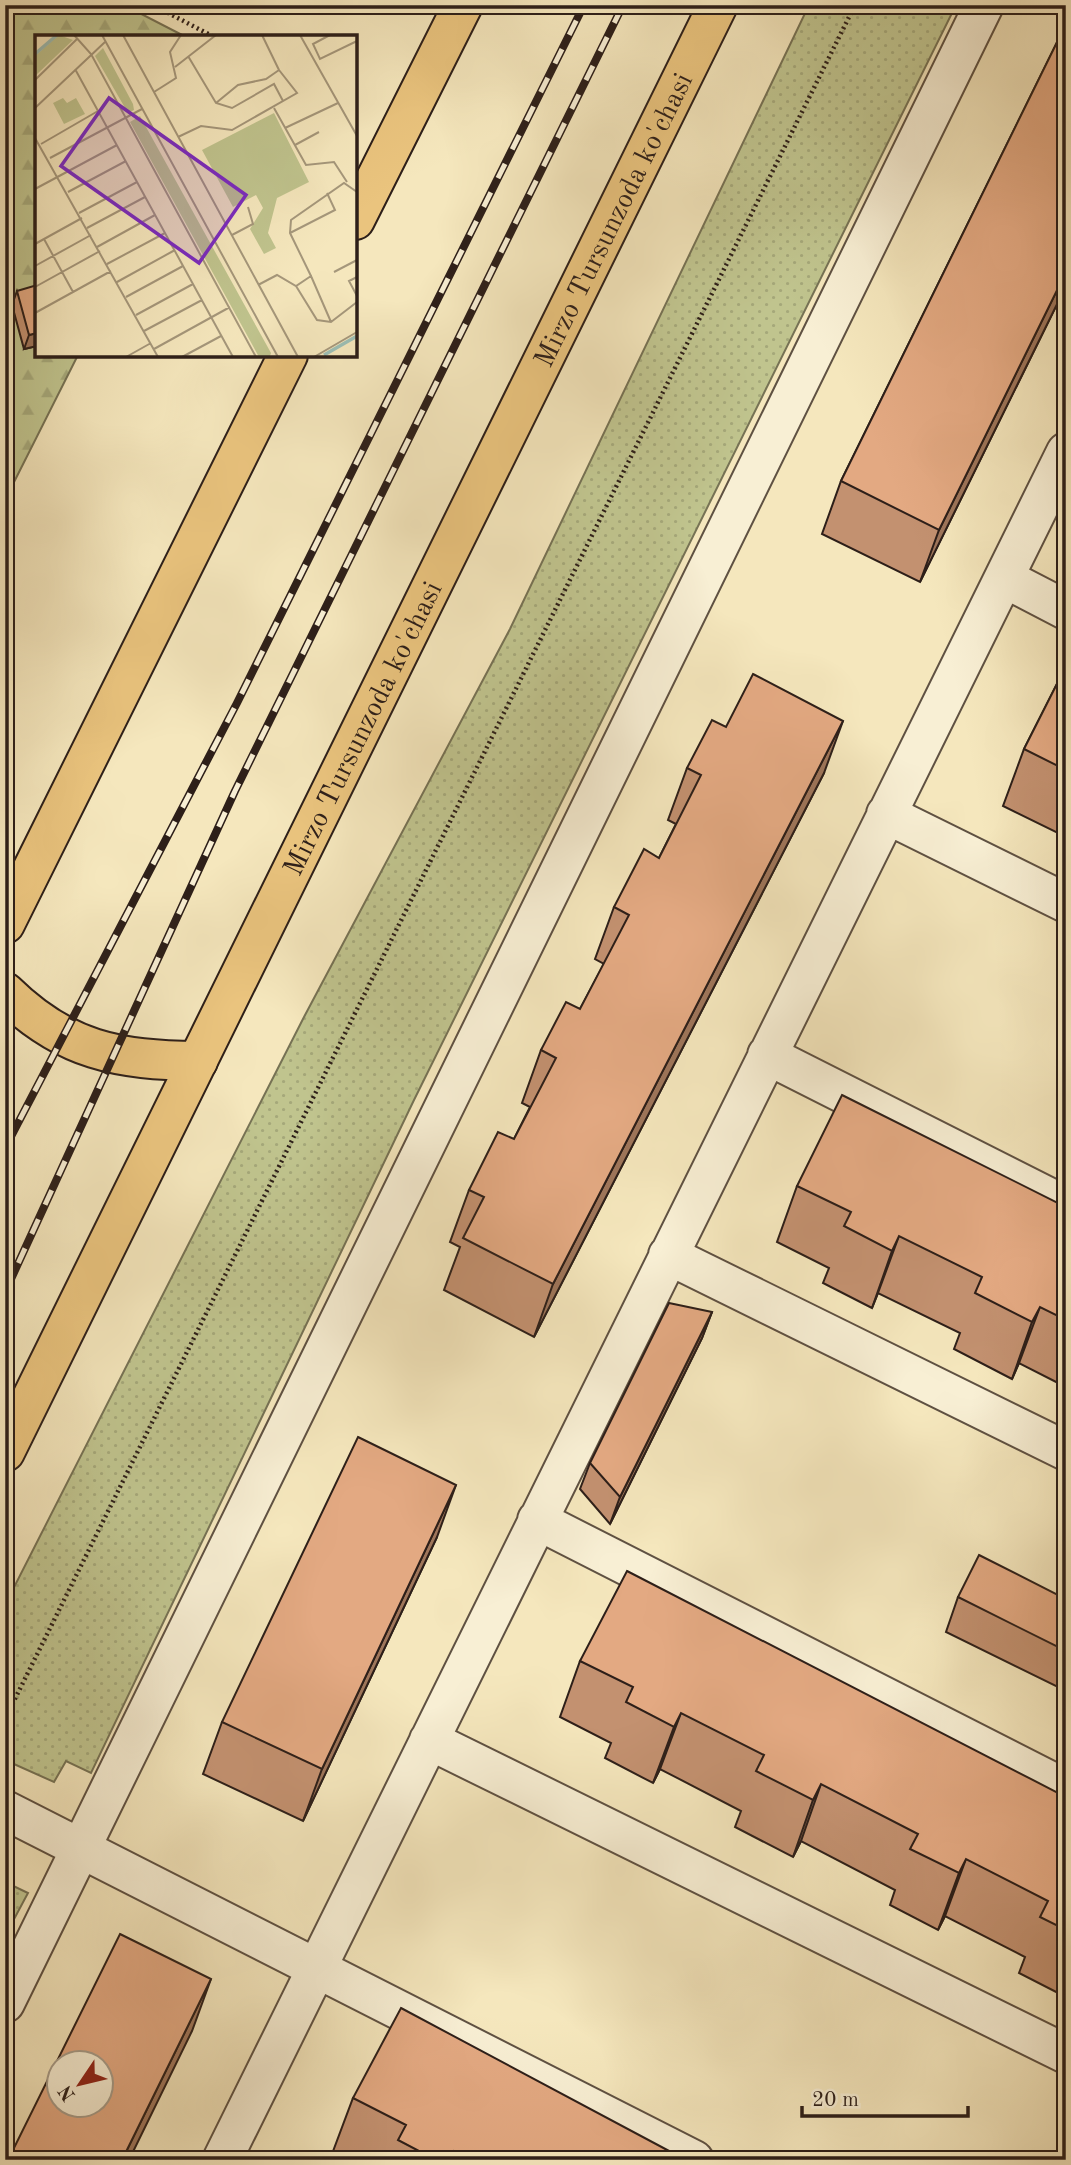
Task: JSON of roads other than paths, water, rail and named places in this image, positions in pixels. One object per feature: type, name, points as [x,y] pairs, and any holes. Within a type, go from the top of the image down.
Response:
[{"type":"main road","points":[[357,216],[463,5]]},
{"type":"main road","name":"Mirzo Tursunzoda ko'chasi","points":[[5,1452],[718,5]]},
{"type":"main road","points":[[5,924],[287,357]]},
{"type":"main road","points":[[5,992],[26,1013],[79,1046],[144,1060],[198,1061]]},
{"type":"lane","points":[[5,2003],[984,5]]},
{"type":"lane","points":[[222,2160],[1066,452]]},
{"type":"lane","points":[[1004,578],[1066,610]]},
{"type":"lane","points":[[886,814],[1066,903]]},
{"type":"lane","points":[[767,1055],[1066,1206]]},
{"type":"lane","points":[[668,1255],[1066,1451]]},
{"type":"lane","points":[[537,1520],[1066,1789]]},
{"type":"lane","points":[[429,1740],[1066,2054]]},
{"type":"lane","points":[[5,1810],[83,1847],[694,2160]]},
{"type":"railway","points":[[5,1148],[237,703],[584,5]]},
{"type":"railway","points":[[5,1292],[235,791],[623,5]]}]
